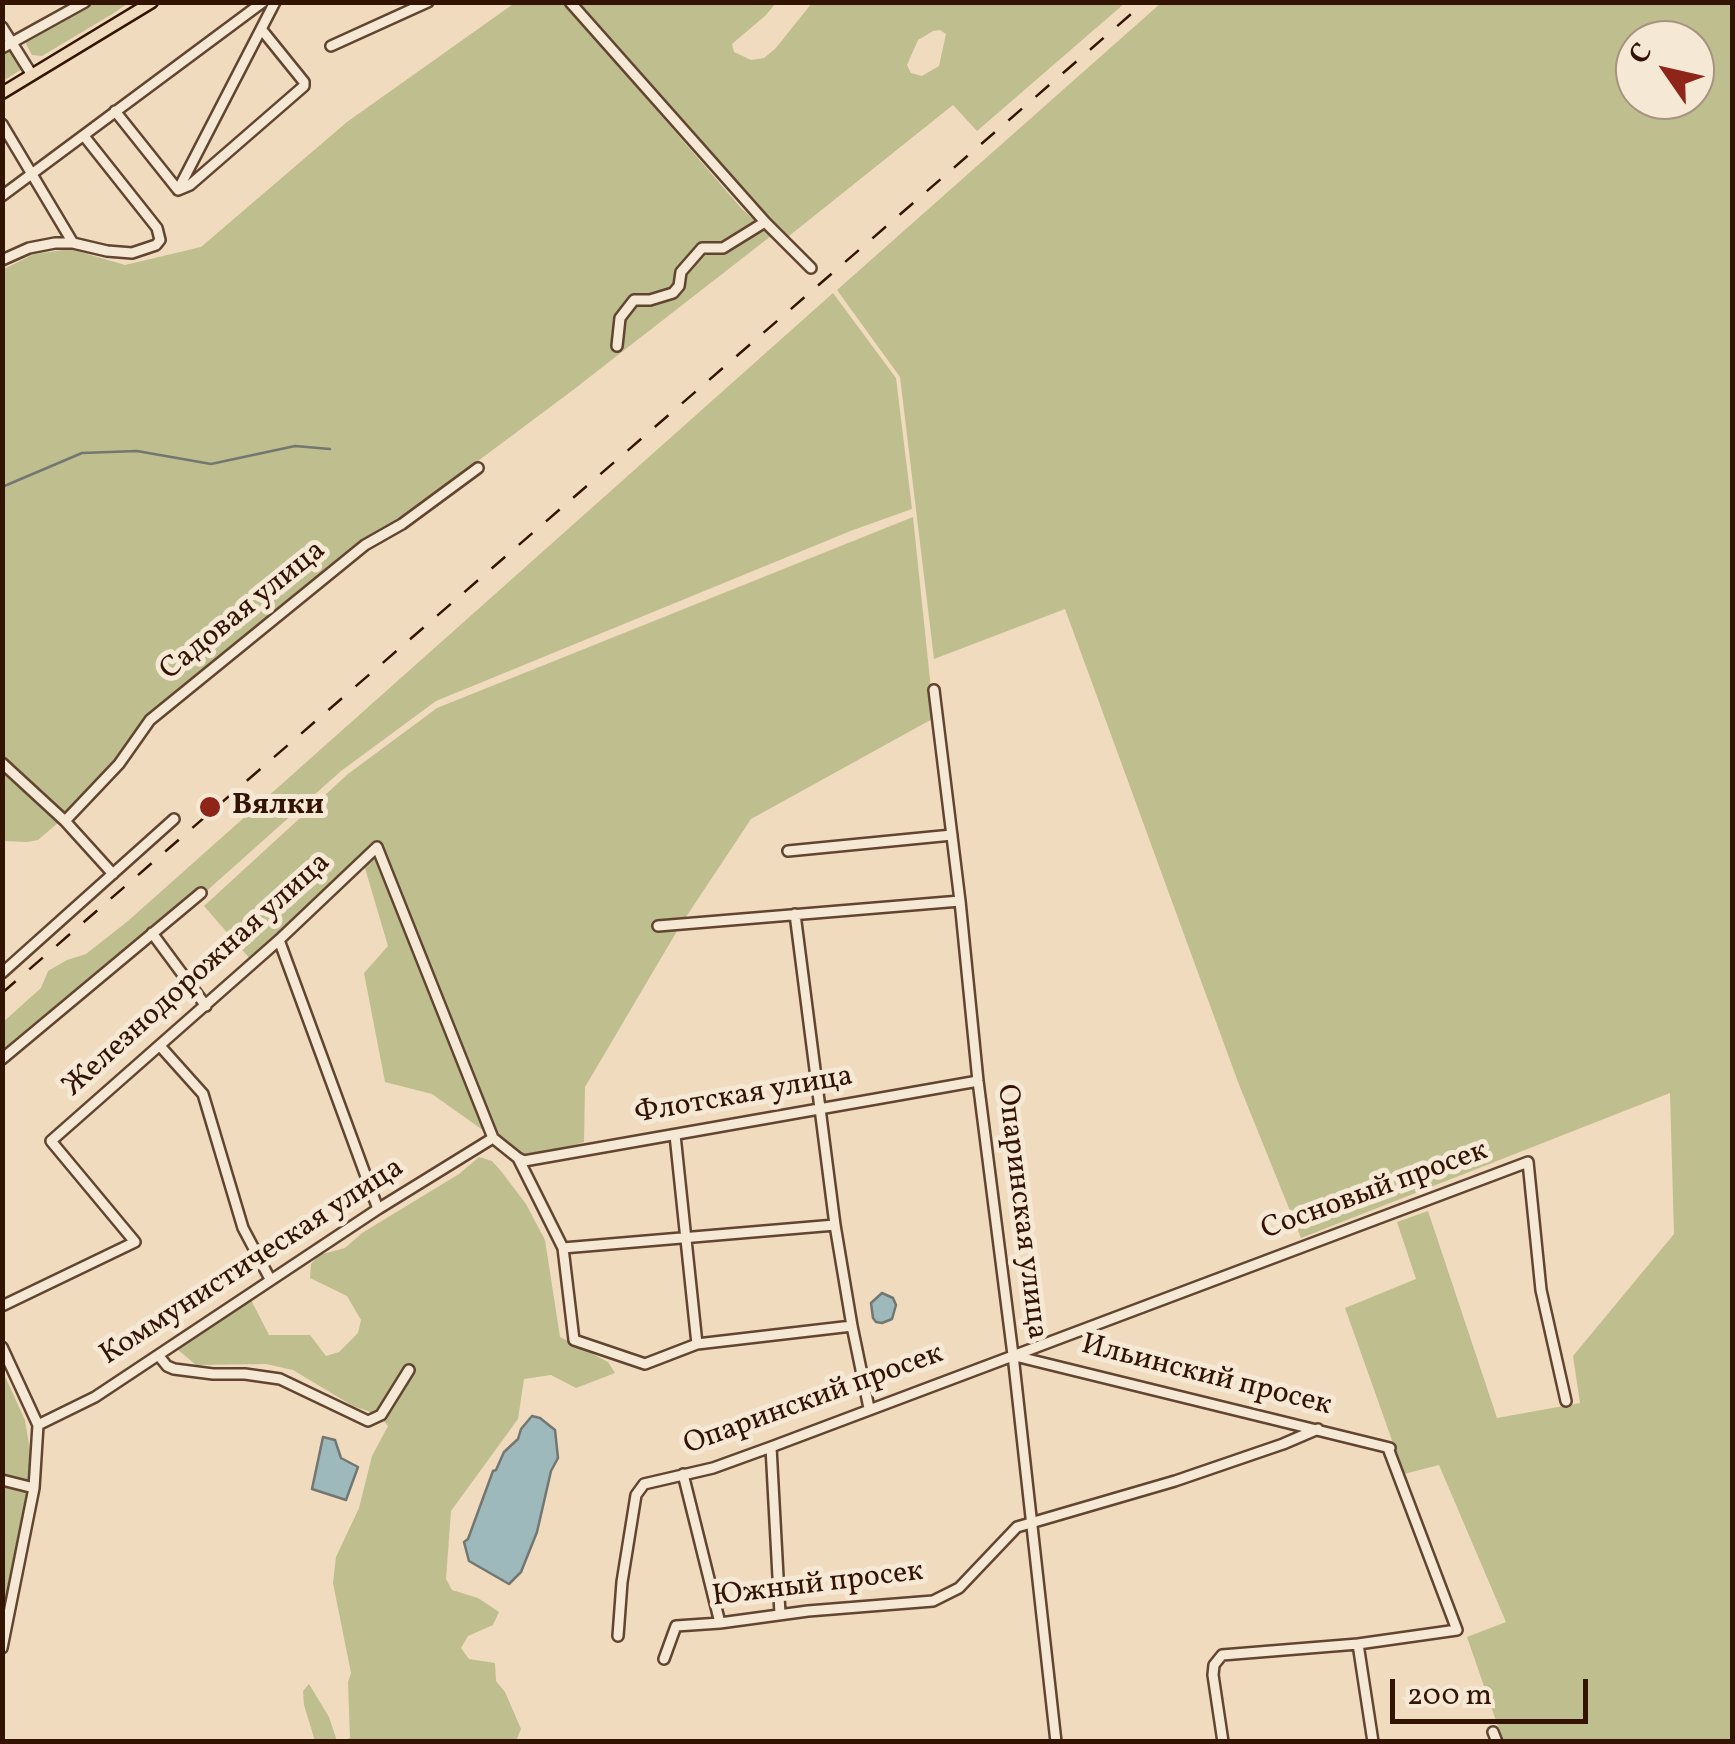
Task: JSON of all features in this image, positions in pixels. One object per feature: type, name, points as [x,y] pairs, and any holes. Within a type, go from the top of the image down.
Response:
[{"type":"main road","points":[[2,93],[152,2]]},
{"type":"street","points":[[7,45],[85,2]]},
{"type":"street","points":[[2,196],[263,2]]},
{"type":"street","points":[[178,190],[275,2]]},
{"type":"street","points":[[331,46],[428,2]]},
{"type":"street","points":[[570,2],[765,222],[812,268]]},
{"type":"street","points":[[2,27],[7,45],[32,75]]},
{"type":"street","points":[[178,190],[190,185],[304,86],[262,30]]},
{"type":"street","points":[[116,112],[178,190]]},
{"type":"street","points":[[2,124],[73,243]]},
{"type":"street","points":[[2,260],[29,248],[73,243],[132,253],[156,246],[160,240],[157,228],[84,136]]},
{"type":"street","points":[[616,346],[620,318],[634,300],[673,293],[680,286],[681,272],[702,248],[723,248],[765,222]]},
{"type":"street","name":"Садовая улица","points":[[65,821],[119,764],[150,720],[365,545],[402,524],[478,468]]},
{"type":"street","name":"Опаринская улица","points":[[934,690],[1056,1742]]},
{"type":"street","points":[[2,762],[65,821],[113,874]]},
{"type":"street","points":[[2,973],[174,820]]},
{"type":"street","points":[[788,851],[952,836]]},
{"type":"street","name":"Железнодорожная улица","points":[[2,1306],[135,1242],[51,1141],[206,1006],[377,847],[492,1138]]},
{"type":"street","name":"Железнодорожная улица","points":[[2,1059],[201,893]]},
{"type":"street","points":[[658,926],[960,900]]},
{"type":"street","points":[[795,914],[835,1225],[869,1408]]},
{"type":"street","points":[[152,933],[206,1006]]},
{"type":"street","points":[[279,940],[378,1209]]},
{"type":"street","points":[[160,1046],[202,1094],[244,1228],[270,1279]]},
{"type":"street","name":"Флотская улица","points":[[518,1158],[978,1081]]},
{"type":"street","points":[[675,1134],[697,1344]]},
{"type":"street","points":[[492,1138],[518,1158],[564,1248],[574,1340],[645,1364],[697,1344],[852,1326]]},
{"type":"street","name":"Коммунистическая улица","points":[[38,1426],[95,1397],[270,1279],[492,1138]]},
{"type":"street","name":"Сосновый просек","points":[[1013,1355],[1528,1162],[1541,1290],[1566,1400]]},
{"type":"street","points":[[564,1248],[835,1225]]},
{"type":"street","points":[[2,1347],[38,1426],[34,1488],[6,1606],[2,1648]]},
{"type":"street","name":"Опаринский просек","points":[[618,1636],[636,1495],[644,1484],[712,1468],[1013,1355]]},
{"type":"street","name":"Ильинский просек","points":[[1013,1355],[1389,1448],[1457,1630],[1358,1644]]},
{"type":"street","points":[[159,1356],[174,1368],[280,1378],[368,1421],[381,1415],[409,1370]]},
{"type":"street","name":"Южный просек","points":[[664,1659],[676,1626],[933,1601],[960,1588],[1017,1527],[1175,1481],[1318,1429]]},
{"type":"street","points":[[771,1447],[780,1614]]},
{"type":"street","points":[[683,1474],[720,1623]]},
{"type":"street","points":[[2,1480],[34,1488]]},
{"type":"street","points":[[1222,1742],[1213,1675],[1214,1665],[1222,1655],[1358,1644],[1373,1742]]},
{"type":"green space","points":[[516,2],[564,3],[741,208],[771,236],[399,520],[358,543],[147,718],[115,762],[70,810],[62,813],[3,756],[2,270],[34,254],[70,249],[125,265],[201,247],[347,122]]},
{"type":"green space","points":[[89,3],[128,3],[42,56],[32,55],[24,40]]},
{"type":"green space","points":[[575,3],[776,3],[732,44],[734,52],[751,60],[764,58],[775,49],[812,3],[1125,3],[977,131],[953,105],[789,236]],"holes":[[[933,31],[946,34],[939,66],[922,76],[911,73],[907,65],[918,40]]]},
{"type":"green space","points":[[1161,3],[1732,3],[1732,1741],[1503,1741],[1467,1637],[1506,1622],[1439,1465],[1404,1474],[1345,1308],[1416,1279],[1397,1222],[1428,1211],[1497,1418],[1580,1403],[1573,1356],[1674,1234],[1670,1093],[1301,1238],[1238,1082],[1065,609],[934,659],[900,377],[837,290]]},
{"type":"green space","points":[[14,49],[25,64],[3,81],[2,51]]},
{"type":"green space","points":[[833,293],[896,378],[912,509],[436,701],[341,771],[154,938],[3,1053],[2,1023],[41,988],[48,971],[86,954],[128,921]]},
{"type":"green space","points":[[913,517],[934,718],[751,819],[680,926],[585,1087],[584,1142],[525,1160],[432,1094],[385,1082],[364,973],[388,946],[362,858],[251,960],[204,906],[348,774],[437,708]]},
{"type":"green space","points":[[2,767],[59,822],[38,840],[3,841]]},
{"type":"green space","points":[[479,1157],[492,1161],[501,1171],[526,1204],[545,1240],[560,1337],[608,1362],[615,1373],[576,1388],[551,1375],[524,1379],[518,1419],[451,1511],[446,1579],[452,1590],[478,1598],[499,1612],[493,1625],[468,1636],[461,1648],[469,1659],[495,1663],[496,1681],[521,1729],[516,1741],[343,1741],[350,1738],[351,1673],[333,1583],[336,1557],[359,1508],[372,1456],[388,1426],[379,1415],[353,1406],[293,1370],[266,1364],[196,1365],[177,1349],[251,1300],[269,1335],[310,1335],[326,1356],[339,1352],[358,1333],[361,1320],[347,1296],[310,1278],[311,1264],[319,1255],[345,1248]]},
{"type":"green space","points":[[3,1372],[25,1420],[30,1451],[27,1494],[3,1626]]},
{"type":"green space","points":[[309,1684],[329,1717],[337,1741],[315,1741],[304,1705],[303,1691]]},
{"type":"water","points":[[882,1293],[893,1298],[896,1305],[892,1319],[882,1323],[873,1318],[871,1303]]},
{"type":"water","points":[[532,1416],[555,1430],[558,1458],[551,1471],[537,1532],[521,1572],[509,1584],[469,1561],[464,1542],[493,1471]]},
{"type":"water","points":[[323,1437],[335,1440],[341,1458],[358,1467],[346,1500],[312,1489]]},
{"type":"waterway","points":[[2,487],[82,453],[137,451],[211,464],[295,446],[330,449]]},
{"type":"railway","points":[[2,993],[1145,2]]},
{"type":"place","name":"Вялки","points":[[210,807]]}]
